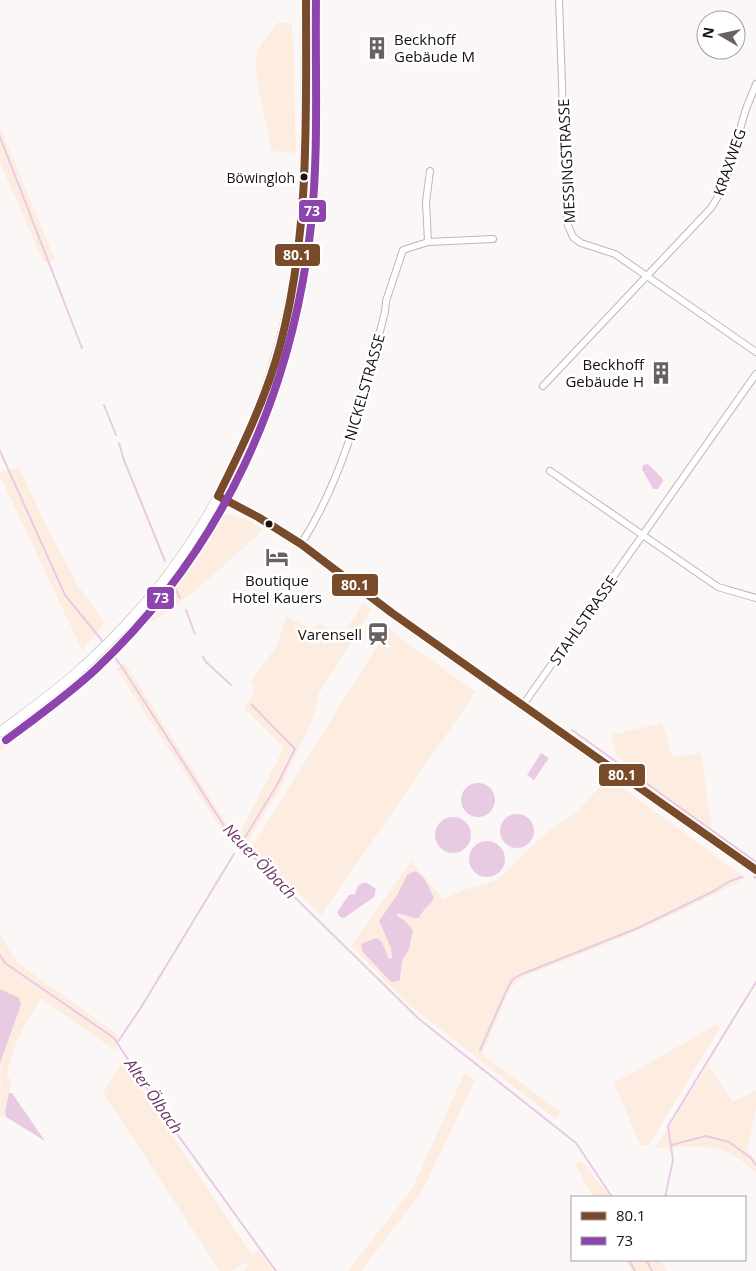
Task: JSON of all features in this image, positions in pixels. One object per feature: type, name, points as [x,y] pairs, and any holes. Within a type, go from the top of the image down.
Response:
[{"type":"main road","points":[[0,732],[75,674],[112,638],[156,590],[188,546],[218,496],[252,426],[280,345],[292,288],[301,222],[306,0]]},
{"type":"main road","points":[[218,496],[258,517],[301,544],[392,613],[756,870]]},
{"type":"street","name":"MESSINGSTRASSE","points":[[559,0],[567,222],[569,230],[573,237],[581,243],[615,254],[756,352]]},
{"type":"street","name":"KRAXWEG","points":[[647,276],[711,208],[717,199],[725,183],[746,109],[756,84]]},
{"type":"street","points":[[428,242],[426,202],[430,171]]},
{"type":"street","name":"NICKELSTRASSE","points":[[301,544],[312,527],[333,485],[348,443],[385,312],[386,300],[403,250],[428,242],[493,239]]},
{"type":"street","points":[[543,386],[647,276]]},
{"type":"street","name":"STAHLSTRASSE","points":[[523,705],[756,374]]},
{"type":"street","points":[[550,471],[718,587],[756,598]]},
{"type":"shaded area","points":[[278,22],[292,23],[296,153],[272,151],[256,72],[258,51]]},
{"type":"shaded area","points":[[0,127],[55,259],[44,263],[0,163]]},
{"type":"shaded area","points":[[648,464],[662,478],[663,481],[658,489],[653,489],[642,469],[643,465]]},
{"type":"shaded area","points":[[19,467],[44,521],[77,584],[105,623],[82,650],[0,476],[0,472]]},
{"type":"shaded area","points":[[224,514],[240,517],[263,530],[190,595],[142,627],[137,624],[197,550],[218,515]]},
{"type":"shaded area","points":[[363,603],[372,609],[318,695],[314,716],[280,789],[242,852],[226,836],[116,669],[125,663],[230,829],[238,836],[284,748],[244,708],[255,691],[251,681],[278,644],[286,616],[313,630],[318,623],[342,636]]},
{"type":"shaded area","points":[[389,627],[396,635],[476,692],[321,915],[252,847]]},
{"type":"shaded area","points":[[89,673],[92,678],[0,752],[0,744]]},
{"type":"shaded area","points":[[662,723],[673,757],[701,753],[712,829],[642,779],[617,756],[611,735]]},
{"type":"shaded area","points":[[541,753],[549,758],[534,780],[527,775]]},
{"type":"shaded area","points":[[608,777],[746,878],[636,931],[522,977],[510,989],[482,1054],[562,1113],[555,1119],[407,1003],[351,946],[411,861],[444,900],[460,891],[496,880],[541,837],[579,810]],"holes":[[[406,875],[430,906],[412,918],[399,913],[397,916],[404,920],[409,949],[402,961],[401,978],[375,964],[362,951],[382,942],[389,959],[392,958],[391,948],[379,921],[397,895]]]},
{"type":"shaded area","points":[[478,783],[485,784],[490,788],[494,793],[494,807],[490,812],[485,816],[478,817],[471,816],[466,812],[462,807],[461,800],[462,793],[466,788],[471,784]]},
{"type":"shaded area","points":[[517,814],[524,815],[529,819],[533,824],[533,838],[529,843],[524,847],[517,848],[510,847],[505,843],[501,838],[500,831],[501,824],[505,819],[510,815]]},
{"type":"shaded area","points":[[453,817],[460,818],[466,822],[470,828],[470,842],[466,848],[460,852],[453,853],[446,852],[440,848],[436,842],[435,835],[436,828],[440,822],[446,818]]},
{"type":"shaded area","points":[[487,841],[494,842],[500,846],[504,852],[504,866],[500,872],[494,876],[487,877],[480,876],[474,872],[470,866],[469,859],[470,852],[474,846],[480,842]]},
{"type":"shaded area","points":[[415,871],[424,879],[434,898],[419,918],[398,913],[397,916],[404,920],[413,930],[409,949],[402,961],[400,980],[394,982],[390,981],[362,951],[361,944],[376,938],[382,942],[389,959],[392,958],[391,948],[379,921],[397,895],[407,875]]},
{"type":"shaded area","points":[[362,883],[367,883],[376,889],[374,897],[344,918],[340,917],[337,912],[349,895],[355,894],[358,886]]},
{"type":"shaded area","points":[[0,935],[17,962],[118,1035],[116,1051],[41,999],[25,1026],[9,1064],[7,1075],[12,1082],[5,1111],[6,1117],[0,1116],[1,1060],[21,1005],[0,989]]},
{"type":"shaded area","points":[[0,989],[19,998],[21,1005],[0,1066]]},
{"type":"shaded area","points":[[716,1025],[720,1028],[648,1146],[640,1145],[614,1083]]},
{"type":"shaded area","points":[[123,1061],[252,1255],[258,1250],[273,1271],[243,1271],[248,1266],[244,1262],[233,1271],[220,1271],[103,1093]]},
{"type":"shaded area","points":[[708,1065],[733,1102],[756,1090],[756,1108],[747,1150],[756,1162],[756,1174],[741,1160],[725,1151],[707,1147],[655,1148]]},
{"type":"shaded area","points":[[465,1072],[475,1081],[421,1193],[361,1271],[348,1271],[412,1189]]},
{"type":"shaded area","points":[[9,1093],[12,1093],[45,1141],[6,1117],[5,1111]]},
{"type":"shaded area","points":[[582,1161],[609,1196],[592,1196],[575,1164]]},
{"type":"shaded area","points":[[626,1261],[661,1261],[666,1271],[631,1271]]},
{"type":"waterway","points":[[0,137],[82,348]]},
{"type":"waterway","points":[[104,405],[116,435]]},
{"type":"waterway","points":[[119,443],[124,460],[165,561]]},
{"type":"waterway","name":"Neuer Ölbach","points":[[0,451],[65,595],[104,643]]},
{"type":"waterway","points":[[173,584],[180,598]]},
{"type":"waterway","points":[[186,610],[195,634]]},
{"type":"waterway","name":"Neuer Ölbach","points":[[107,647],[122,667],[228,832],[419,1019],[576,1143],[611,1196]]},
{"type":"waterway","points":[[203,657],[231,685]]},
{"type":"waterway","points":[[241,844],[277,785],[295,749],[252,705]]},
{"type":"waterway","points":[[572,730],[756,862]]},
{"type":"waterway","points":[[117,1043],[140,1009],[234,854]]},
{"type":"waterway","points":[[480,1050],[513,979],[638,928],[714,891],[730,881],[742,877]]},
{"type":"waterway","name":"Alter Ölbach","points":[[0,955],[5,963],[114,1038],[175,1131],[276,1271]]},
{"type":"waterway","points":[[665,1196],[673,1160],[668,1126],[756,982]]},
{"type":"waterway","points":[[671,1145],[706,1136],[729,1142],[751,1158],[756,1165]]},
{"type":"waterway","points":[[630,1261],[635,1271]]},
{"type":"waterway","name":"Neuer Ölbach","points":[[647,1261],[652,1271]]},
{"type":"transit line","name":"80.1","points":[[218,496],[261,404],[280,346],[290,303],[297,260],[304,174],[306,0]]},
{"type":"transit line","name":"73","points":[[6,740],[85,679],[141,623],[180,573],[214,521],[244,467],[268,409],[287,350],[301,288],[311,225],[316,141],[316,0]]},
{"type":"transit line","name":"80.1","points":[[218,496],[258,517],[301,544],[392,613],[756,870]]},
{"type":"place","name":"Beckhoff Gebäude M","points":[[377,48]]},
{"type":"place","name":"Böwingloh","points":[[304,177]]},
{"type":"place","name":"Beckhoff Gebäude H","points":[[661,373]]},
{"type":"place","name":"Boutique Hotel Kauers","points":[[277,557]]},
{"type":"place","name":"Varensell","points":[[378,634]]}]
